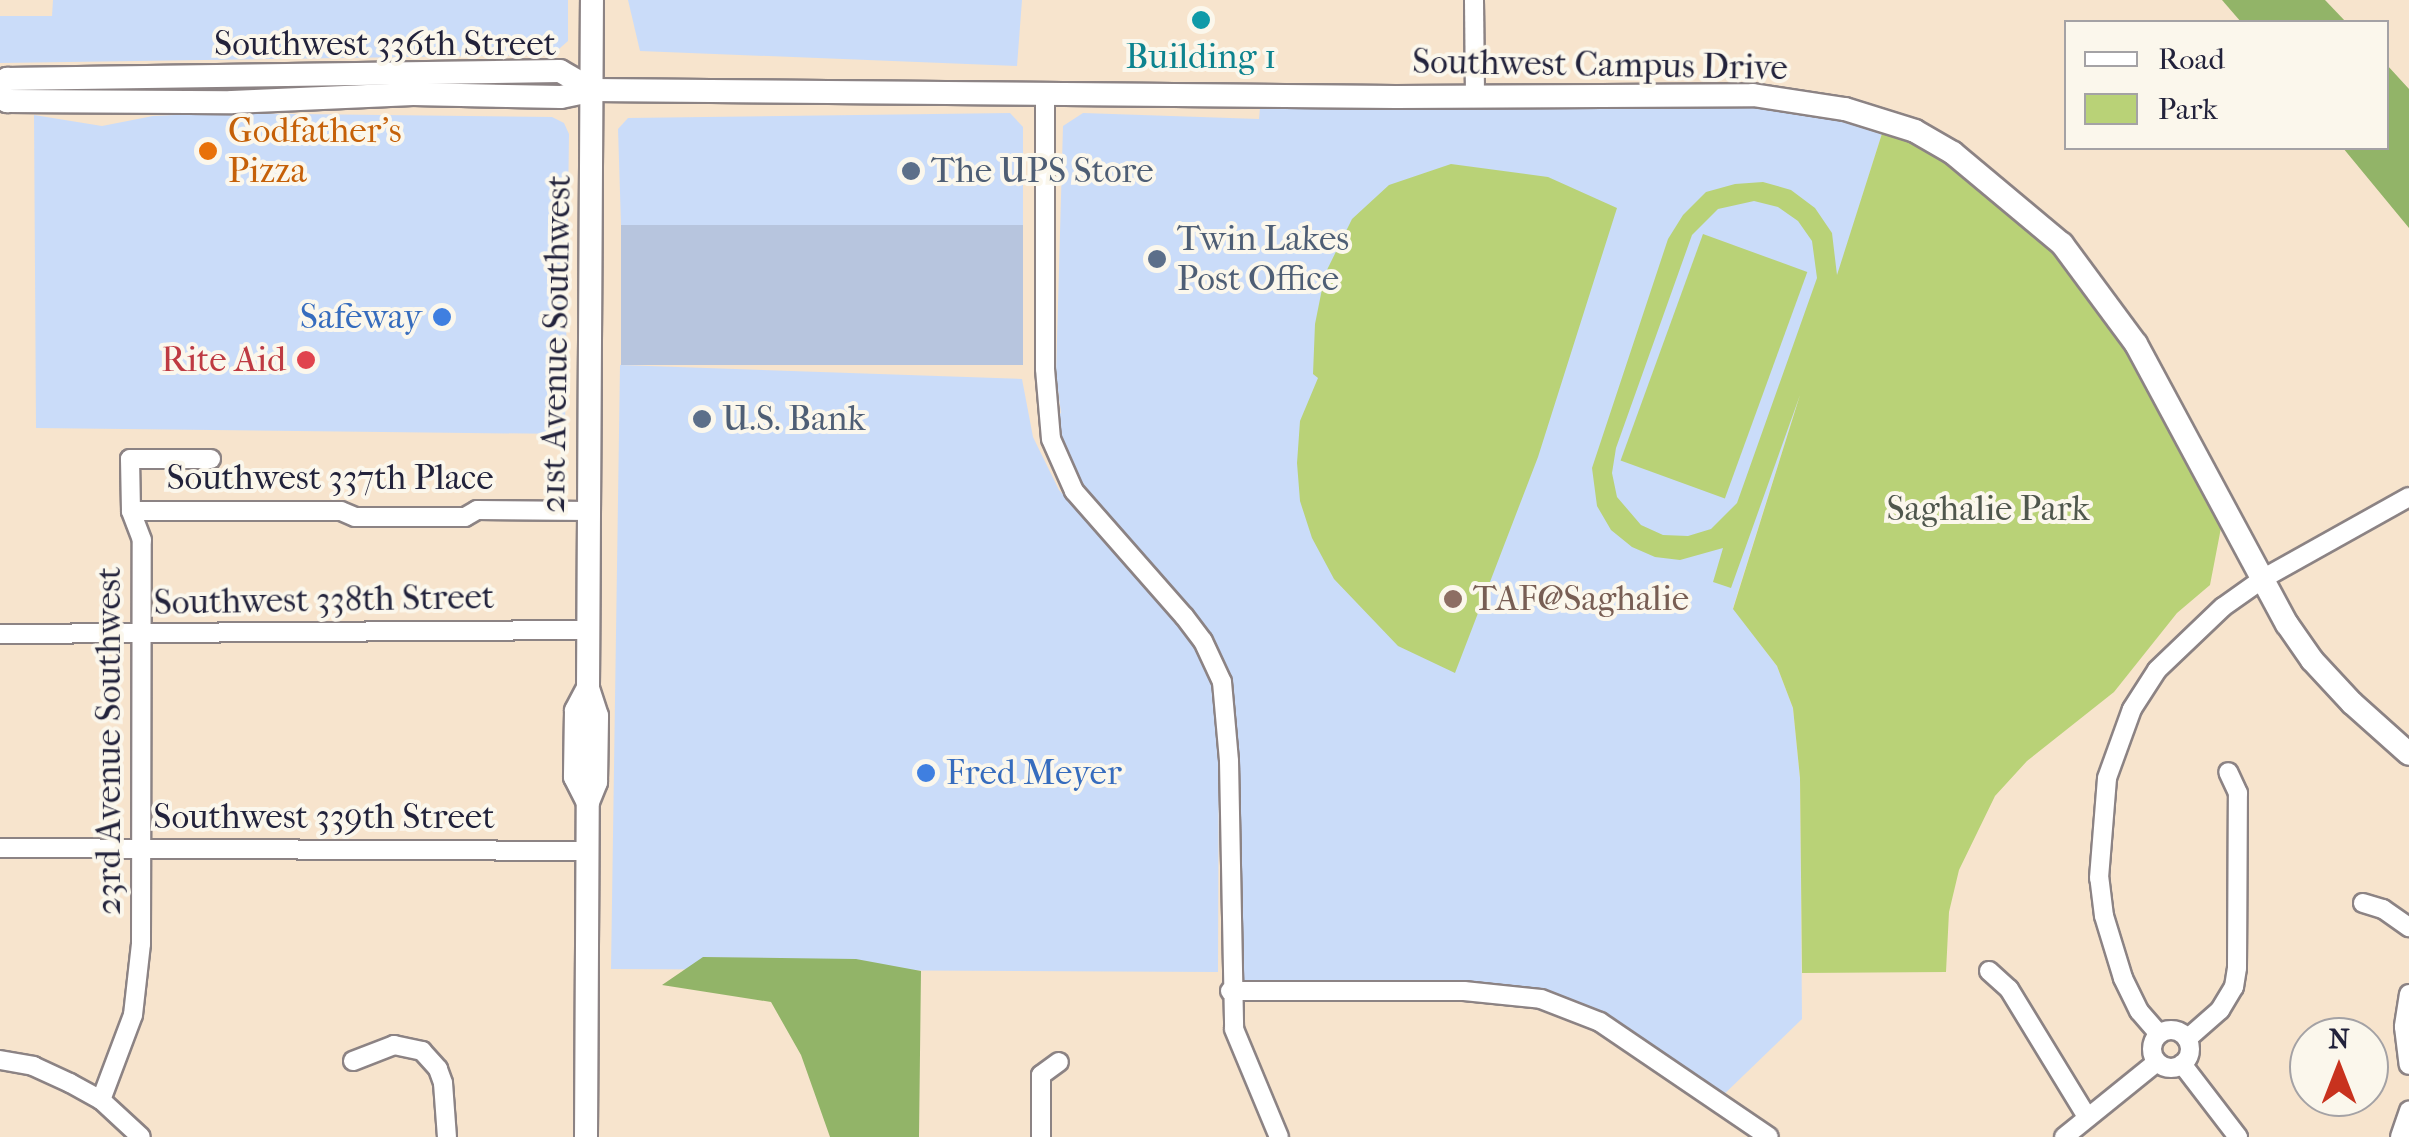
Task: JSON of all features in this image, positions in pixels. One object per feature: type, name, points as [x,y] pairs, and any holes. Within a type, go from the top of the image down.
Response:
[{"type":"main road","name":"21st Avenue Southwest","points":[[586,1137],[588,802],[596,782],[597,733],[588,688],[592,0]]},
{"type":"main road","name":"Southwest 336th Street","points":[[0,84],[8,79],[560,72],[592,90]]},
{"type":"main road","points":[[232,102],[241,92],[283,92],[294,77]]},
{"type":"main road","name":"Southwest 336th Street","points":[[0,96],[7,101],[232,102],[413,94],[561,97],[592,90]]},
{"type":"main road","name":"Southwest Campus Drive","points":[[592,90],[1771,98],[1886,120],[1953,153],[1990,180],[2073,258],[2136,344],[2312,660],[2409,754]]},
{"type":"street","points":[[1474,0],[1474,96]]},
{"type":"street","points":[[1044,92],[1045,370],[1051,440],[1074,491],[1184,616],[1203,641],[1222,682],[1229,761],[1230,991],[1238,1046],[1279,1137]]},
{"type":"street","name":"23rd Avenue Southwest","points":[[101,1100],[133,1015],[141,944],[142,540],[131,511],[130,459],[210,459]]},
{"type":"street","points":[[2159,1034],[2138,1011],[2123,978],[2104,916],[2099,849],[2106,778],[2132,708],[2157,670],[2188,636],[2264,578],[2409,497]]},
{"type":"street","name":"Southwest 337th Place","points":[[131,511],[341,511],[355,518],[465,517],[476,510],[589,511]]},
{"type":"street","name":"Southwest 338th Street","points":[[0,634],[588,630]]},
{"type":"street","points":[[2187,1039],[2220,1010],[2236,978],[2238,793],[2228,772]]},
{"type":"street","name":"Southwest 339th Street","points":[[0,848],[588,851]]},
{"type":"street","points":[[2363,904],[2383,909],[2409,927]]},
{"type":"street","points":[[1989,971],[2009,988],[2087,1117]]},
{"type":"street","points":[[1230,991],[1464,991],[1541,998],[1600,1022],[1770,1137]]},
{"type":"street","points":[[2409,994],[2404,1027],[2409,1065]]},
{"type":"street","points":[[2171,1030],[2187,1039],[2190,1052],[2182,1064],[2170,1068],[2157,1062],[2152,1051],[2159,1034],[2171,1030]]},
{"type":"street","points":[[354,1061],[394,1045],[422,1051],[438,1069],[443,1083],[447,1137]]},
{"type":"street","points":[[0,1060],[33,1066],[101,1100],[140,1137]]},
{"type":"street","points":[[1041,1137],[1041,1076],[1059,1062]]},
{"type":"street","points":[[2064,1137],[2157,1062]]},
{"type":"street","points":[[2182,1064],[2238,1137]]},
{"type":"street","points":[[2400,1137],[2409,1111]]},
{"type":"shaded area","points":[[53,0],[568,0],[568,41],[552,55],[0,63],[0,16],[52,16]]},
{"type":"shaded area","points":[[628,0],[1022,0],[1017,66],[640,51]]},
{"type":"shaded area","name":"TAF@Saghalie","points":[[1753,95],[1886,121],[1733,608],[1777,666],[1793,708],[1800,778],[1802,1019],[1716,1102],[1618,1033],[1541,999],[1230,991],[1227,707],[1203,641],[1091,514],[1048,420],[1061,413],[1056,375],[1063,126],[1083,113],[1259,119],[1261,97]]},
{"type":"shaded area","points":[[220,113],[552,117],[564,123],[569,134],[565,434],[36,428],[34,115],[102,126],[153,116]]},
{"type":"shaded area","points":[[1010,113],[1023,127],[1023,228],[621,225],[618,129],[628,118]]},
{"type":"shaded area","points":[[621,225],[1023,225],[1023,365],[621,365]]},
{"type":"shaded area","points":[[620,365],[1022,379],[1033,437],[1059,490],[1195,642],[1214,685],[1219,716],[1218,972],[611,969]]},
{"type":"green space","points":[[2222,0],[2325,0],[2344,20],[2239,20]]},
{"type":"green space","points":[[2389,67],[2409,89],[2409,228],[2345,150],[2389,150]]},
{"type":"green space","name":"Saghalie Park","points":[[1886,121],[1915,131],[2062,244],[2225,507],[2210,585],[2177,613],[2114,692],[2027,761],[1995,796],[1959,870],[1949,912],[1946,972],[1802,973],[1800,778],[1793,708],[1777,666],[1733,609],[1800,395],[1731,588],[1713,582],[1723,548],[1680,560],[1655,557],[1632,547],[1611,530],[1597,506],[1592,468],[1668,239],[1683,215],[1706,192],[1763,182],[1791,190],[1815,208],[1832,233],[1837,275]],"holes":[[[1754,201],[1778,207],[1798,221],[1812,241],[1817,278],[1737,503],[1711,529],[1688,536],[1663,535],[1641,525],[1617,497],[1612,473],[1616,448],[1692,235],[1718,209]]]},
{"type":"green space","points":[[1451,164],[1548,177],[1617,208],[1538,457],[1455,673],[1398,646],[1334,579],[1312,538],[1300,501],[1297,463],[1300,421],[1318,378],[1313,374],[1315,324],[1325,274],[1352,219],[1389,185]]},
{"type":"green space","points":[[1703,234],[1807,272],[1725,498],[1621,460]]},
{"type":"green space","points":[[703,957],[856,959],[921,971],[919,1137],[830,1137],[801,1055],[771,1002],[662,985]]},
{"type":"place","name":"Building 1","points":[[1201,20]]},
{"type":"place","name":"Godfather's Pizza","points":[[208,151]]},
{"type":"place","name":"The UPS Store","points":[[911,171]]},
{"type":"place","name":"Twin Lakes Post Office","points":[[1157,259]]},
{"type":"place","name":"Safeway","points":[[442,317]]},
{"type":"place","name":"Rite Aid","points":[[306,360]]},
{"type":"place","name":"U.S. Bank","points":[[702,419]]},
{"type":"place","name":"TAF@Saghalie","points":[[1453,599]]},
{"type":"place","name":"Fred Meyer","points":[[926,773]]}]
